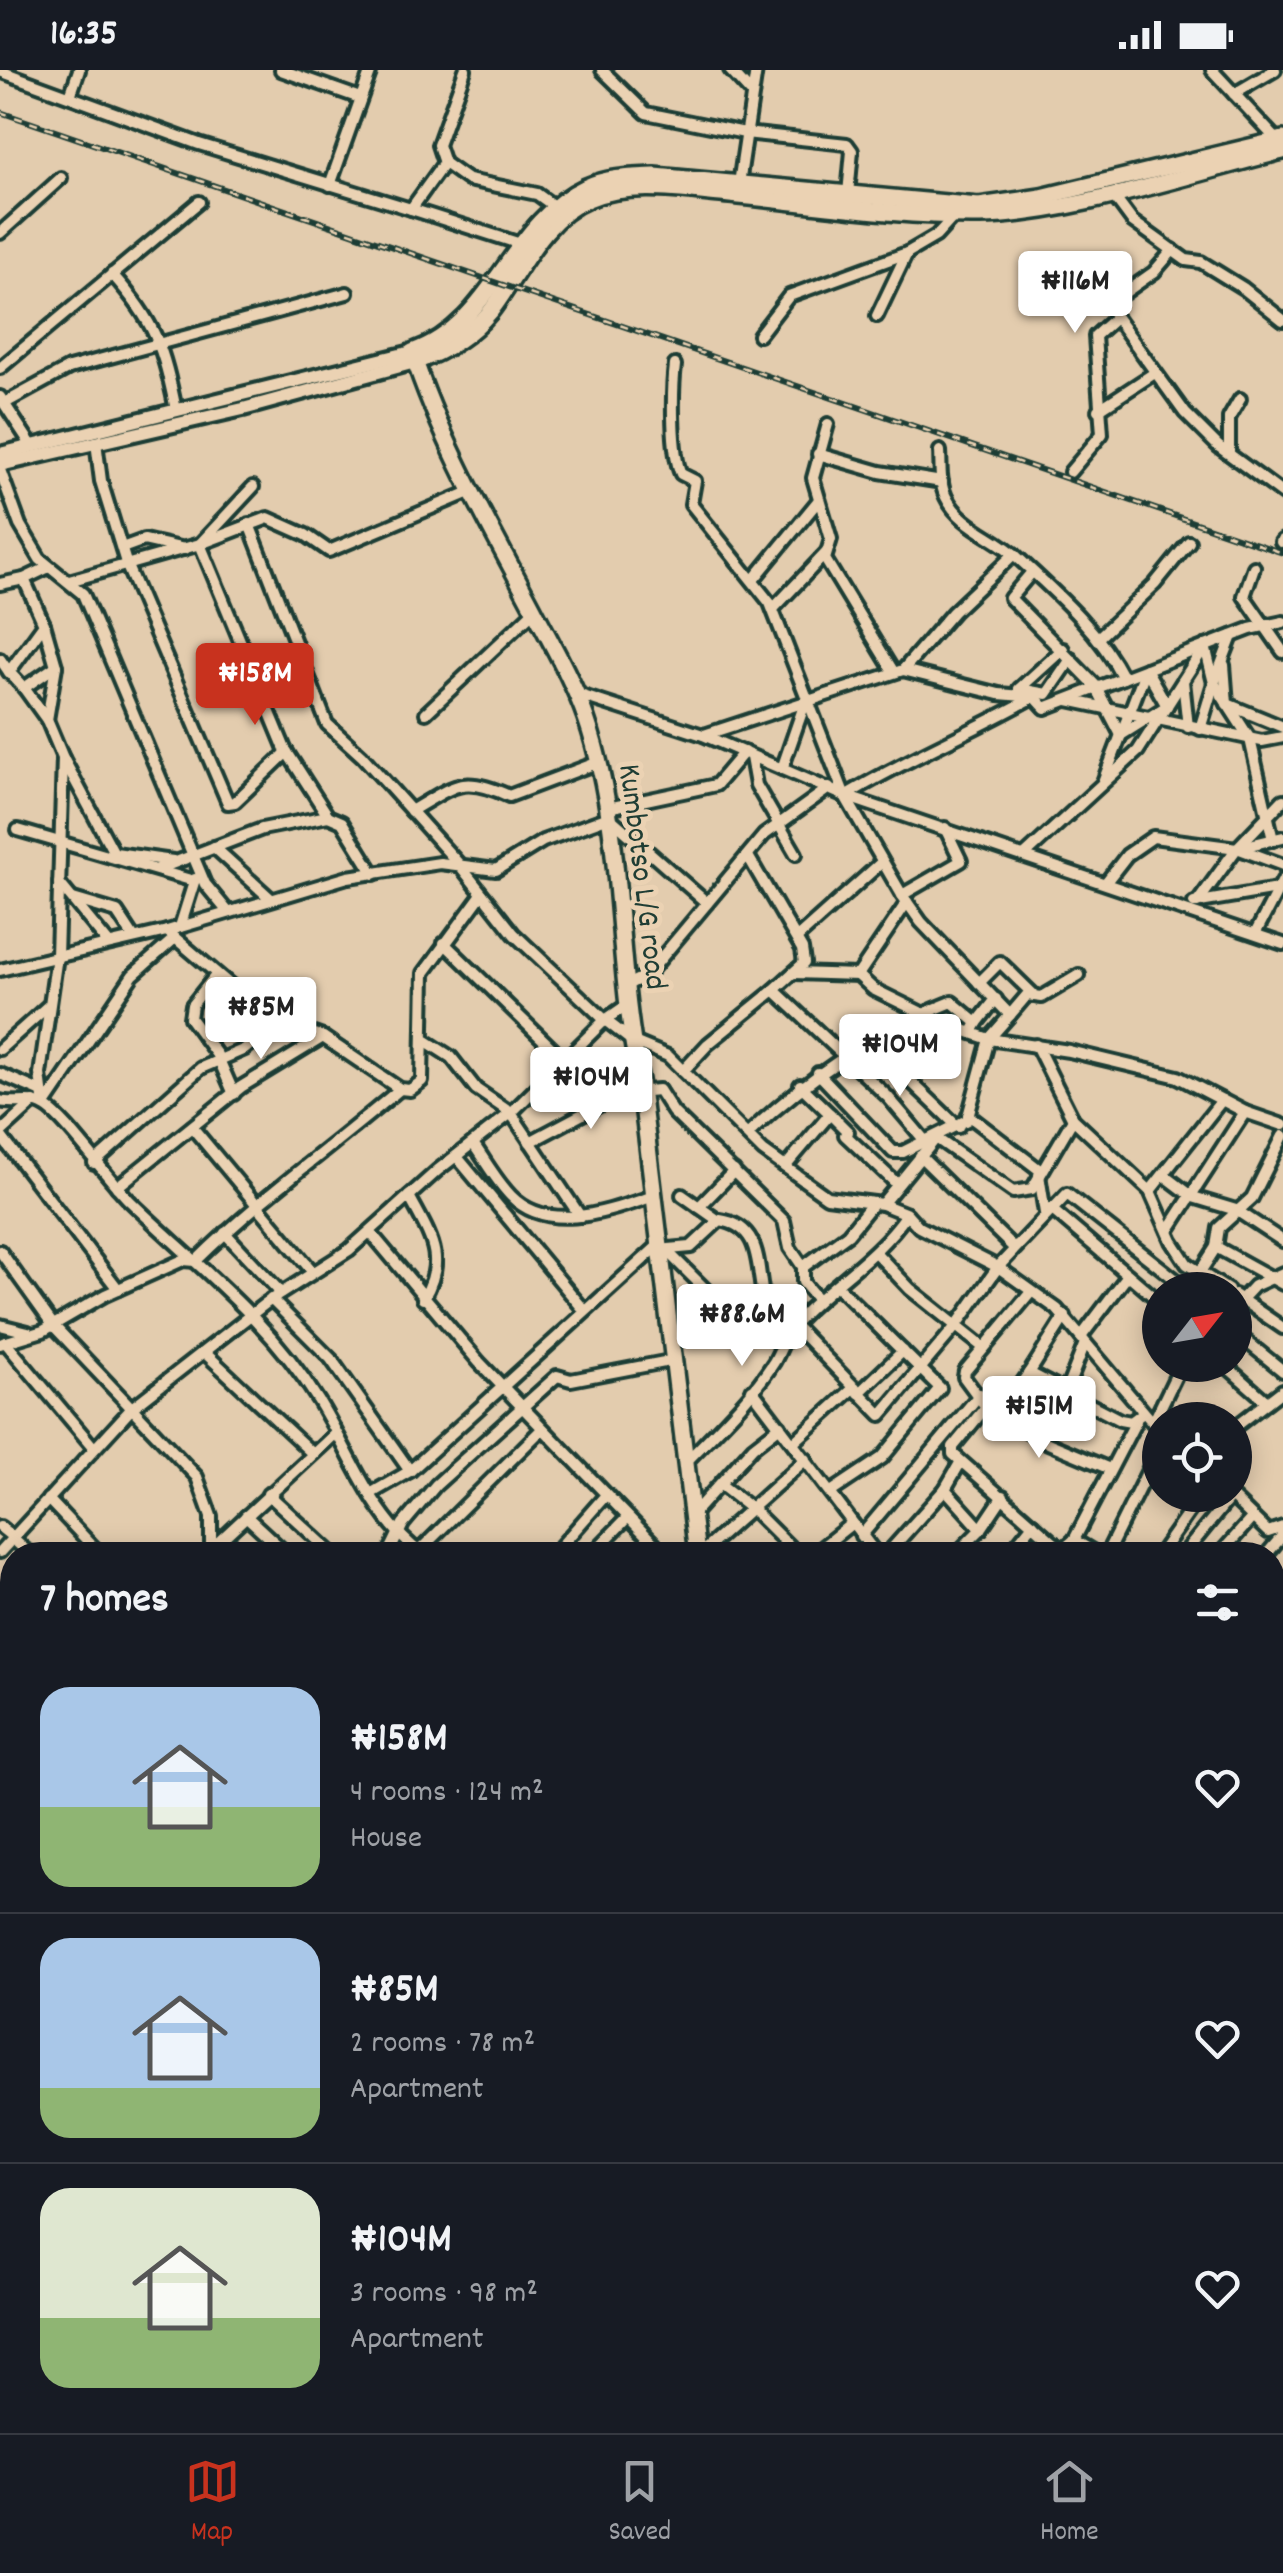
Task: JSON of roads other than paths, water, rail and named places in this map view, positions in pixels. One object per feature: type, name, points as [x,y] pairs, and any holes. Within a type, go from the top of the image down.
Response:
[{"type":"main road","points":[[528,247],[587,199],[633,190],[955,216],[1012,215],[1112,193],[1281,144]]},
{"type":"main road","points":[[413,357],[443,350],[487,316],[555,207],[586,188],[616,178],[655,176],[956,205],[1010,203],[1281,144]]},
{"type":"main road","name":"Kumbotso L/G road","points":[[413,357],[472,491],[576,694],[599,762],[609,812],[632,1041],[664,1247],[696,1542]]},
{"type":"street","points":[[70,96],[79,70]]},
{"type":"street","points":[[282,70],[360,98]]},
{"type":"street","points":[[330,184],[371,70]]},
{"type":"street","points":[[465,70],[438,145],[444,163],[468,180],[537,194],[555,207]]},
{"type":"street","points":[[602,70],[646,113],[745,133],[847,144],[852,151],[848,194]]},
{"type":"street","points":[[730,70],[752,94]]},
{"type":"street","points":[[739,184],[756,70]]},
{"type":"street","points":[[1212,70],[1281,144]]},
{"type":"street","points":[[1234,94],[1275,70]]},
{"type":"street","points":[[0,71],[199,144],[528,247]]},
{"type":"street","points":[[410,208],[444,163]]},
{"type":"street","points":[[1,231],[61,178]]},
{"type":"street","points":[[1112,193],[1132,221],[1186,260],[1201,262],[1243,288],[1283,320]]},
{"type":"street","points":[[0,368],[198,202]]},
{"type":"street","points":[[759,335],[789,296],[907,254],[936,236],[955,216]]},
{"type":"street","points":[[1172,250],[1154,272],[1113,301],[1115,316],[1153,374],[1185,413],[1229,454],[1283,494]]},
{"type":"street","points":[[877,316],[907,254]]},
{"type":"street","points":[[112,274],[147,313],[160,345],[176,410]]},
{"type":"street","points":[[32,446],[2,400],[70,368],[347,293]]},
{"type":"street","points":[[1070,472],[1102,434],[1094,339],[1115,316]]},
{"type":"street","points":[[0,454],[413,357]]},
{"type":"street","points":[[228,912],[198,868],[83,594],[48,567],[20,526],[0,468],[243,409],[413,357]]},
{"type":"street","points":[[675,365],[671,401],[677,424],[678,470],[696,482],[692,504],[773,609],[845,796],[904,898],[1010,1016]]},
{"type":"street","points":[[1098,410],[1153,374]]},
{"type":"street","points":[[1229,454],[1228,418],[1240,399]]},
{"type":"street","points":[[773,609],[826,552],[831,539],[813,478],[828,424]]},
{"type":"street","points":[[96,442],[102,481],[127,566],[228,803],[236,802],[287,752]]},
{"type":"street","points":[[940,451],[945,496],[970,524],[1014,554],[1098,638],[1123,678]]},
{"type":"street","points":[[818,454],[942,482]]},
{"type":"street","points":[[200,544],[253,487]]},
{"type":"street","points":[[69,581],[200,544],[249,524],[276,520],[329,551],[472,491]]},
{"type":"street","points":[[753,580],[818,501]]},
{"type":"street","points":[[249,524],[326,724],[458,863],[514,934],[604,1020],[632,1041],[668,1056],[785,1167],[828,1197],[878,1204],[907,1214],[919,1227],[998,1267],[1065,1316],[1140,1416]]},
{"type":"street","points":[[122,548],[144,540],[184,549]]},
{"type":"street","points":[[1098,638],[1154,584],[1188,542]]},
{"type":"street","points":[[200,544],[287,752],[328,816],[342,822],[374,874]]},
{"type":"street","points":[[826,552],[830,566],[898,671]]},
{"type":"street","points":[[898,671],[1014,554]]},
{"type":"street","points":[[0,584],[24,580],[48,567]]},
{"type":"street","points":[[1254,568],[1244,596],[1283,652]]},
{"type":"street","points":[[1032,572],[1010,598],[1095,686],[1121,734]]},
{"type":"street","points":[[24,580],[44,624],[56,666],[47,720]]},
{"type":"street","points":[[426,713],[534,611]]},
{"type":"street","points":[[703,735],[898,671],[1000,694],[1035,697],[1045,708],[1232,636],[1283,622]]},
{"type":"street","points":[[10,672],[44,624]]},
{"type":"street","points":[[1190,727],[1214,684],[1232,636]]},
{"type":"street","points":[[1121,734],[1152,719],[1167,706],[1205,646]]},
{"type":"street","points":[[1205,646],[1214,684],[1256,740],[1268,818],[1280,836],[1237,848]]},
{"type":"street","points":[[1063,649],[1019,689],[1047,694],[1072,659]]},
{"type":"street","points":[[0,659],[47,720],[114,853]]},
{"type":"street","points":[[1223,659],[1227,704]]},
{"type":"street","points":[[24,688],[56,666]]},
{"type":"street","points":[[1146,669],[1167,706],[1190,727]]},
{"type":"street","points":[[1101,787],[1146,669]]},
{"type":"street","points":[[1183,680],[1190,727]]},
{"type":"street","points":[[576,694],[703,735],[845,796],[1283,944]]},
{"type":"street","points":[[845,796],[903,761],[973,731],[1035,697]]},
{"type":"street","points":[[782,769],[806,699]]},
{"type":"street","points":[[1067,700],[1283,747]]},
{"type":"street","points":[[1227,704],[1283,727]]},
{"type":"street","points":[[1025,855],[1138,751],[1152,719]]},
{"type":"street","points":[[1256,740],[1283,737]]},
{"type":"street","points":[[0,970],[174,932],[271,899],[374,874],[458,863],[482,871],[496,870],[542,840],[609,812],[716,785],[748,754]]},
{"type":"street","points":[[748,754],[756,785],[796,854]]},
{"type":"street","points":[[40,1100],[40,1074],[57,956],[63,758]]},
{"type":"street","points":[[411,811],[457,784],[480,782],[510,796],[599,762]]},
{"type":"street","points":[[629,984],[647,976],[778,824],[829,788]]},
{"type":"street","points":[[1197,903],[1237,848],[1283,800]]},
{"type":"street","points":[[609,812],[707,903]]},
{"type":"street","points":[[155,870],[262,830],[328,816]]},
{"type":"street","points":[[858,975],[904,898],[961,861],[944,828]]},
{"type":"street","points":[[18,830],[194,881]]},
{"type":"street","points":[[1106,882],[1127,855],[1153,838],[1237,848],[1283,865]]},
{"type":"street","points":[[214,847],[271,899]]},
{"type":"street","points":[[81,848],[179,861]]},
{"type":"street","points":[[683,1071],[708,1044],[804,962],[798,938],[748,856]]},
{"type":"street","points":[[798,938],[882,862]]},
{"type":"street","points":[[118,1289],[0,1134],[40,1100],[133,975],[174,932],[198,868]]},
{"type":"street","points":[[59,882],[109,944]]},
{"type":"street","points":[[1179,907],[1281,885]]},
{"type":"street","points":[[1255,934],[1281,885]]},
{"type":"street","points":[[94,1448],[3,1343],[53,1325],[182,1260],[196,1261],[255,1203],[334,1145],[400,1089],[420,1085],[426,1041],[422,984],[444,943],[482,894]]},
{"type":"street","points":[[72,898],[117,912],[134,938]]},
{"type":"street","points":[[174,932],[216,976],[276,1022],[323,1037],[400,1089]]},
{"type":"street","points":[[444,943],[564,1060]]},
{"type":"street","points":[[979,982],[1000,962],[1035,996]]},
{"type":"street","points":[[795,972],[858,975],[873,989],[919,1013],[975,1027]]},
{"type":"street","points":[[818,1073],[893,1152],[912,1148],[958,1127],[968,1116],[989,1038],[1027,995],[1042,997],[1079,975]]},
{"type":"street","points":[[216,976],[192,1005],[190,1018],[220,1060],[234,1094]]},
{"type":"street","points":[[774,990],[931,1140],[1013,1192],[1032,1189],[1072,1119]]},
{"type":"street","points":[[975,1027],[996,999]]},
{"type":"street","points":[[748,1134],[818,1073],[919,1013],[952,1002],[989,1038],[1178,1078],[1245,1112],[1283,1124]]},
{"type":"street","points":[[0,1049],[50,1005]]},
{"type":"street","points":[[9,1542],[133,1408],[276,1296],[370,1232],[511,1113],[604,1020],[621,1010],[630,1015]]},
{"type":"street","points":[[94,1162],[200,1068],[246,1049],[276,1022]]},
{"type":"street","points":[[117,1187],[234,1094],[323,1037]]},
{"type":"street","points":[[426,1041],[451,1057],[476,1089],[511,1113],[580,1216]]},
{"type":"street","points":[[870,1042],[958,1127]]},
{"type":"street","points":[[1036,1045],[1072,1119],[1150,1191],[1178,1254],[1200,1272],[1216,1247],[1220,1228],[1252,1198],[1283,1136]]},
{"type":"street","points":[[0,1074],[40,1100],[117,1187],[278,1341],[320,1402],[370,1494],[405,1542]]},
{"type":"street","points":[[800,1085],[848,1132],[845,1136],[896,1184]]},
{"type":"street","points":[[530,1142],[622,1092],[659,1090],[673,1112],[784,1221],[790,1248],[803,1267],[803,1282],[818,1300]]},
{"type":"street","points":[[0,1101],[40,1100]]},
{"type":"street","points":[[1150,1191],[1222,1100]]},
{"type":"street","points":[[1168,1230],[1245,1112]]},
{"type":"street","points":[[785,1167],[830,1114]]},
{"type":"street","points":[[968,1116],[1040,1173],[1047,1210],[1142,1287]]},
{"type":"street","points":[[192,1126],[312,1271]]},
{"type":"street","points":[[803,1267],[848,1234],[922,1158],[931,1140]]},
{"type":"street","points":[[474,1145],[522,1206],[537,1212],[580,1216],[654,1196]]},
{"type":"street","points":[[912,1148],[1014,1248]]},
{"type":"street","points":[[457,1156],[585,1311]]},
{"type":"street","points":[[699,1207],[734,1171]]},
{"type":"street","points":[[1164,1175],[1193,1197],[1236,1210],[1283,1240]]},
{"type":"street","points":[[682,1195],[719,1221],[732,1222],[754,1244],[768,1312],[787,1334],[857,1390],[880,1416],[957,1325],[1014,1248],[1047,1210],[1072,1194],[1167,1272]]},
{"type":"street","points":[[409,1196],[427,1231],[437,1266],[436,1278],[422,1299]]},
{"type":"street","points":[[688,1461],[776,1360],[787,1334],[818,1300],[876,1253],[907,1214]]},
{"type":"street","points":[[370,1494],[410,1471],[500,1385],[664,1247],[692,1247],[719,1221]]},
{"type":"street","points":[[225,1232],[330,1359],[410,1471]]},
{"type":"street","points":[[370,1232],[422,1299],[650,1541]]},
{"type":"street","points":[[664,1247],[732,1316],[787,1334]]},
{"type":"street","points":[[1216,1247],[1248,1268],[1281,1278]]},
{"type":"street","points":[[0,1252],[53,1325],[197,1477],[211,1516],[211,1542]]},
{"type":"street","points":[[876,1253],[910,1289],[984,1348]]},
{"type":"street","points":[[1066,1391],[1083,1340],[1128,1275]]},
{"type":"street","points":[[1252,1287],[1281,1278]]},
{"type":"street","points":[[831,1492],[882,1458],[940,1388],[837,1286]]},
{"type":"street","points":[[986,1410],[980,1394],[964,1374],[1031,1292]]},
{"type":"street","points":[[1252,1306],[1283,1328]]},
{"type":"street","points":[[1000,1414],[1065,1316]]},
{"type":"street","points":[[0,1326],[28,1332]]},
{"type":"street","points":[[1252,1345],[1283,1370]]},
{"type":"street","points":[[793,1442],[903,1351]]},
{"type":"street","points":[[205,1353],[312,1453]]},
{"type":"street","points":[[396,1542],[403,1524],[436,1485],[520,1406],[561,1374],[571,1380],[674,1360]]},
{"type":"street","points":[[1029,1372],[1039,1382],[1066,1391],[1120,1420],[1140,1416]]},
{"type":"street","points":[[1244,1382],[1267,1402]]},
{"type":"street","points":[[752,1390],[866,1542]]},
{"type":"street","points":[[1252,1414],[1283,1390]]},
{"type":"street","points":[[861,1536],[980,1394]]},
{"type":"street","points":[[986,1410],[1000,1414],[1048,1444],[1110,1469]]},
{"type":"street","points":[[986,1410],[954,1447],[960,1464],[1003,1496],[1052,1542]]},
{"type":"street","points":[[1078,1542],[1074,1540],[1140,1416]]},
{"type":"street","points":[[692,1514],[753,1447],[780,1426]]},
{"type":"street","points":[[431,1542],[542,1430]]},
{"type":"street","points":[[221,1542],[335,1434]]},
{"type":"street","points":[[712,1542],[744,1512],[753,1510],[806,1459]]},
{"type":"street","points":[[898,1542],[945,1489],[960,1464]]},
{"type":"street","points":[[1109,1542],[1142,1480]]},
{"type":"street","points":[[720,1486],[753,1510],[785,1542]]},
{"type":"street","points":[[945,1489],[981,1528]]},
{"type":"street","points":[[268,1494],[320,1542]]},
{"type":"street","points":[[564,1542],[605,1496]]},
{"type":"street","points":[[968,1542],[1003,1496]]},
{"type":"street","points":[[48,1498],[90,1542]]},
{"type":"street","points":[[1168,1542],[1189,1512]]},
{"type":"street","points":[[1193,1542],[1217,1512]]},
{"type":"street","points":[[1247,1512],[1268,1532],[1283,1527]]},
{"type":"street","points":[[246,1516],[274,1542]]},
{"type":"street","points":[[604,1542],[626,1518]]},
{"type":"street","points":[[1231,1542],[1252,1518]]},
{"type":"street","points":[[828,1542],[851,1524]]},
{"type":"street","points":[[1018,1542],[1033,1524]]},
{"type":"street","points":[[0,1528],[17,1542]]},
{"type":"railway","points":[[0,112],[1283,553]]}]
